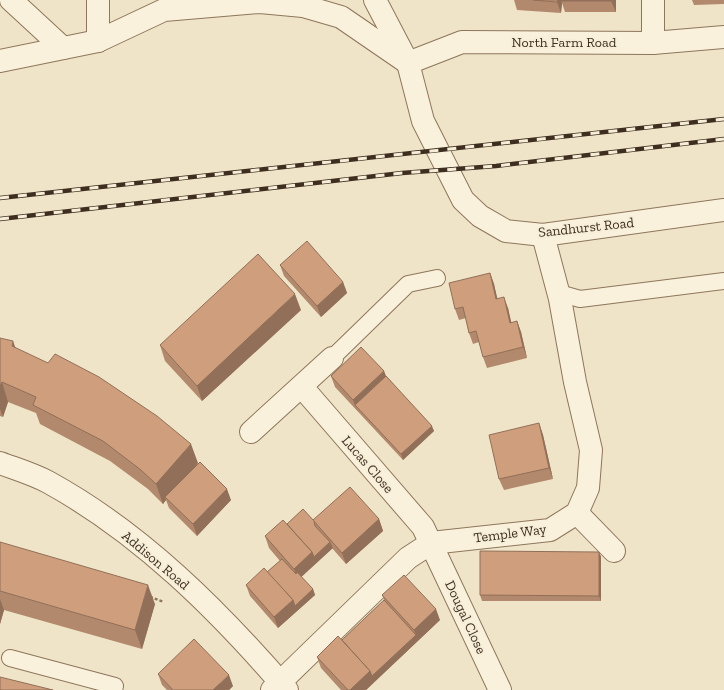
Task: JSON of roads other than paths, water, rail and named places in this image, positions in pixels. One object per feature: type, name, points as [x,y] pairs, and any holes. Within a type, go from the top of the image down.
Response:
[{"type":"street","points":[[11,0],[63,48]]},
{"type":"street","points":[[98,0],[98,41]]},
{"type":"street","name":"Sandhurst Road","points":[[375,0],[408,63],[423,120],[463,200],[480,216],[506,231],[543,235],[724,210]]},
{"type":"street","points":[[653,0],[653,43]]},
{"type":"street","points":[[0,61],[98,41],[164,10],[260,2],[311,3],[341,17],[408,63]]},
{"type":"street","name":"North Farm Road","points":[[408,63],[462,42],[653,43],[724,37]]},
{"type":"street","points":[[543,235],[559,293],[575,382],[591,450],[588,488],[577,513],[614,551]]},
{"type":"street","points":[[251,432],[332,358]]},
{"type":"street","name":"Lucas Close","points":[[302,387],[423,527],[431,543]]},
{"type":"street","name":"Addison Road","points":[[0,463],[47,481],[90,508],[158,558],[224,620],[280,687]]},
{"type":"street","name":"Temple Way","points":[[280,687],[408,558],[431,543],[550,530],[577,513]]},
{"type":"street","name":"Dougal Close","points":[[431,543],[500,690]]},
{"type":"lane","points":[[332,358],[408,284],[436,278]]},
{"type":"lane","points":[[559,293],[580,299],[724,281]]},
{"type":"lane","points":[[10,658],[115,686],[114,690]]},
{"type":"railway","points":[[0,198],[724,119]]},
{"type":"railway","points":[[0,219],[402,173],[496,166],[724,139]]}]
